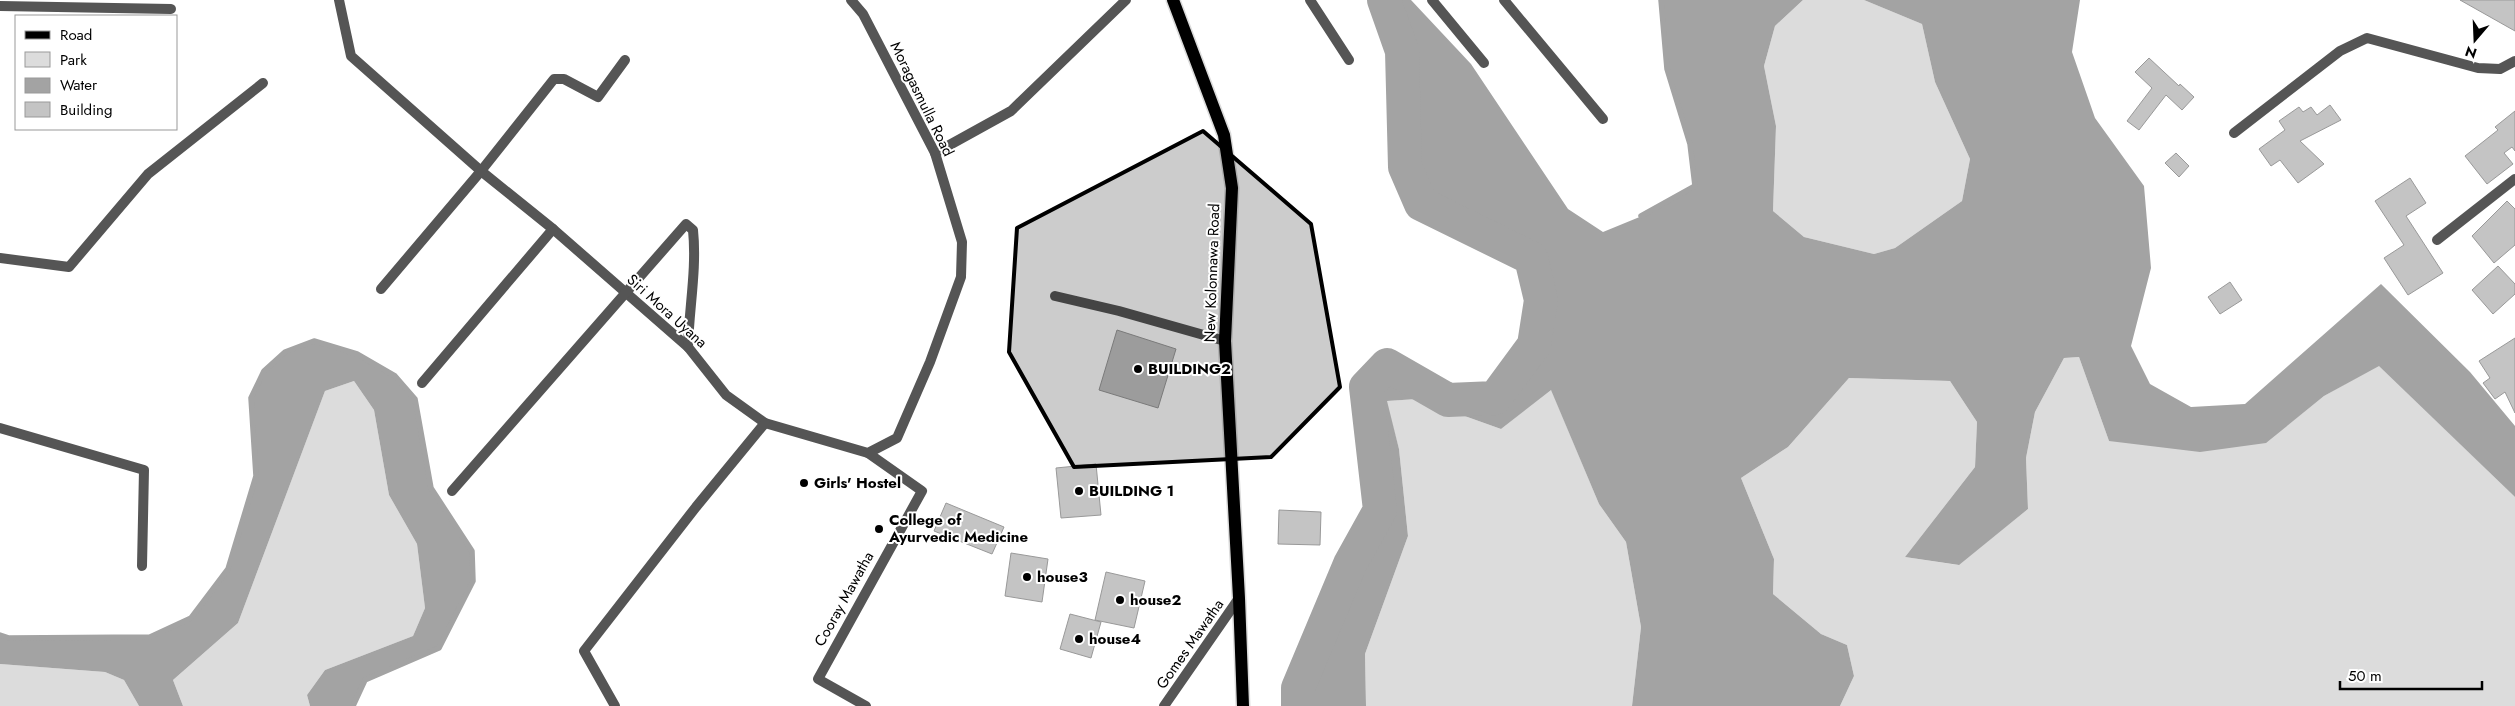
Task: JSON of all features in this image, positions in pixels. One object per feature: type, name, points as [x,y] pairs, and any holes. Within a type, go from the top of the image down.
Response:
[{"type":"main road","name":"New Kolonnawa Road","points":[[1173,0],[1224,135],[1232,188],[1225,341],[1240,598],[1243,706]]},
{"type":"street","name":"Siri Mora Uyana","points":[[339,0],[351,56],[481,171],[553,229],[688,347],[726,395],[765,423],[868,453]]},
{"type":"street","name":"Moragasmulla Road","points":[[851,0],[863,14],[935,153],[962,242],[961,277],[930,362],[897,438],[868,453]]},
{"type":"street","points":[[935,153],[1011,111],[1126,0]]},
{"type":"street","points":[[1310,0],[1349,60]]},
{"type":"street","points":[[1432,0],[1484,64]]},
{"type":"street","points":[[1504,0],[1603,119]]},
{"type":"street","points":[[0,6],[171,9]]},
{"type":"street","points":[[2234,133],[2340,51],[2367,38],[2478,68],[2500,69],[2515,61]]},
{"type":"street","points":[[381,289],[481,171],[554,79],[564,79],[598,97],[625,60]]},
{"type":"street","points":[[0,258],[69,267],[148,174],[263,83]]},
{"type":"street","points":[[2437,240],[2515,179]]},
{"type":"street","points":[[452,491],[686,224],[693,230],[696,258],[689,308],[688,347]]},
{"type":"street","points":[[422,383],[553,229]]},
{"type":"street","points":[[1055,296],[1225,341]]},
{"type":"street","points":[[615,706],[584,651],[696,507],[765,423]]},
{"type":"street","points":[[0,428],[144,470],[142,566]]},
{"type":"street","name":"Cooray Mawatha","points":[[866,706],[818,679],[922,491],[868,453]]},
{"type":"street","name":"Gomes Mawatha","points":[[1164,706],[1240,598]]},
{"type":"highlighted area","points":[[1203,131],[1311,224],[1340,387],[1271,457],[1074,467],[1009,352],[1017,228]]},
{"type":"green space","points":[[1803,0],[1864,0],[1922,24],[1935,82],[1970,159],[1962,201],[1895,248],[1874,254],[1804,237],[1773,211],[1776,126],[1764,66],[1775,26]]},
{"type":"green space","points":[[2079,357],[2109,441],[2266,442],[2324,396],[2379,365],[2515,497],[2515,706],[1840,706],[1854,676],[1847,645],[1821,634],[1773,594],[1774,559],[1741,478],[1788,447],[1849,378],[1950,381],[1977,422],[1975,467],[1905,557],[1958,565],[2028,509],[2026,458],[2035,412],[2064,358]]},
{"type":"green space","points":[[354,381],[374,410],[389,495],[417,544],[425,608],[413,636],[325,670],[307,695],[310,706],[183,706],[173,680],[238,623],[325,391]]},
{"type":"green space","points":[[1551,389],[1599,504],[1626,542],[1641,627],[1632,706],[1366,706],[1365,654],[1408,536],[1399,449],[1386,401],[1417,399],[1501,429]]},
{"type":"green space","points":[[0,664],[105,672],[124,680],[139,706],[0,706]]},
{"type":"water","points":[[1384,0],[1411,0],[1471,64],[1568,209],[1603,232],[1642,216],[1695,186],[1690,144],[1667,69],[1661,0],[1803,0],[1775,26],[1764,66],[1776,126],[1773,211],[1804,237],[1874,254],[1895,248],[1962,201],[1970,159],[1935,82],[1922,24],[1864,0],[2080,0],[2072,52],[2095,118],[2144,186],[2151,268],[2131,346],[2150,384],[2191,407],[2245,404],[2381,284],[2470,372],[2515,426],[2515,497],[2379,366],[2324,396],[2266,443],[2200,452],[2109,441],[2079,357],[2064,358],[2035,412],[2026,458],[2028,509],[1959,565],[1905,557],[1975,467],[1977,422],[1950,381],[1849,378],[1788,447],[1741,478],[1774,559],[1773,594],[1821,634],[1847,645],[1854,676],[1840,706],[1632,706],[1641,627],[1626,542],[1599,504],[1551,390],[1501,429],[1417,399],[1387,401],[1399,449],[1408,536],[1365,654],[1366,706],[1298,706],[1298,688],[1350,564],[1380,510],[1366,387],[1387,365],[1448,400],[1495,398],[1534,345],[1541,300],[1530,258],[1421,204],[1405,167],[1402,51]]},
{"type":"water","points":[[314,341],[357,354],[395,376],[415,399],[431,488],[472,551],[473,581],[439,648],[365,680],[353,706],[310,706],[307,695],[325,670],[413,636],[425,608],[417,544],[389,495],[374,410],[354,381],[325,391],[238,623],[173,680],[183,706],[139,706],[124,680],[105,672],[0,664],[0,635],[9,638],[150,637],[191,618],[228,569],[256,477],[251,398],[264,371],[285,352]]},
{"type":"building","points":[[2460,0],[2515,0],[2515,31]]},
{"type":"building","points":[[2149,58],[2179,86],[2180,84],[2194,97],[2182,110],[2166,95],[2139,130],[2127,121],[2152,88],[2135,72]]},
{"type":"building","points":[[2330,105],[2341,120],[2300,141],[2324,164],[2298,183],[2280,160],[2271,166],[2259,149],[2285,130],[2279,121],[2299,107],[2303,112],[2311,107],[2317,115]]},
{"type":"building","points":[[2515,111],[2515,151],[2512,147],[2504,153],[2513,164],[2487,184],[2465,156],[2498,130],[2495,127]]},
{"type":"building","points":[[2176,153],[2189,166],[2179,177],[2165,163]]},
{"type":"building","points":[[2410,178],[2426,203],[2406,216],[2443,273],[2408,295],[2384,258],[2404,245],[2375,201]]},
{"type":"building","points":[[2507,201],[2515,209],[2515,245],[2494,263],[2472,236]]},
{"type":"building","points":[[2498,266],[2515,284],[2515,294],[2493,314],[2472,290]]},
{"type":"building","points":[[2230,282],[2242,300],[2220,314],[2208,297]]},
{"type":"building","name":"BUILDING2","points":[[1117,330],[1176,349],[1158,408],[1099,390]]},
{"type":"building","points":[[2515,338],[2515,413],[2505,392],[2495,399],[2483,383],[2490,378],[2479,361]]},
{"type":"building","name":"BUILDING 1","points":[[1096,464],[1101,515],[1061,518],[1056,468]]},
{"type":"building","points":[[946,503],[1004,527],[992,554],[934,531]]},
{"type":"building","points":[[1279,510],[1321,512],[1320,545],[1278,544]]},
{"type":"building","name":"house3","points":[[1011,553],[1048,559],[1042,602],[1005,596]]},
{"type":"building","name":"house2","points":[[1106,572],[1145,581],[1134,628],[1095,620]]},
{"type":"building","name":"house4","points":[[1070,614],[1101,622],[1091,658],[1060,649]]},
{"type":"waterway","points":[[1298,706],[1298,688],[1350,564],[1380,510],[1366,387],[1387,365],[1448,400],[1495,398],[1534,345],[1541,300],[1531,258],[1421,204],[1405,167],[1402,51],[1384,0]]},
{"type":"waterway","points":[[1641,216],[1695,186],[1690,144],[1667,69],[1661,0]]},
{"type":"waterway","points":[[0,635],[9,638],[150,637],[191,618],[228,569],[256,476],[251,398],[264,371],[285,352],[314,341],[357,354],[395,376],[415,399],[431,488],[472,551],[473,581],[439,648],[365,680],[353,706]]},
{"type":"place","name":"BUILDING2","points":[[1138,369]]},
{"type":"place","name":"Girls' Hostel","points":[[804,483]]},
{"type":"place","name":"BUILDING 1","points":[[1079,491]]},
{"type":"place","name":"College of Ayurvedic Medicine","points":[[879,529]]},
{"type":"place","name":"house3","points":[[1027,577]]},
{"type":"place","name":"house2","points":[[1120,600]]},
{"type":"place","name":"house4","points":[[1079,639]]}]
